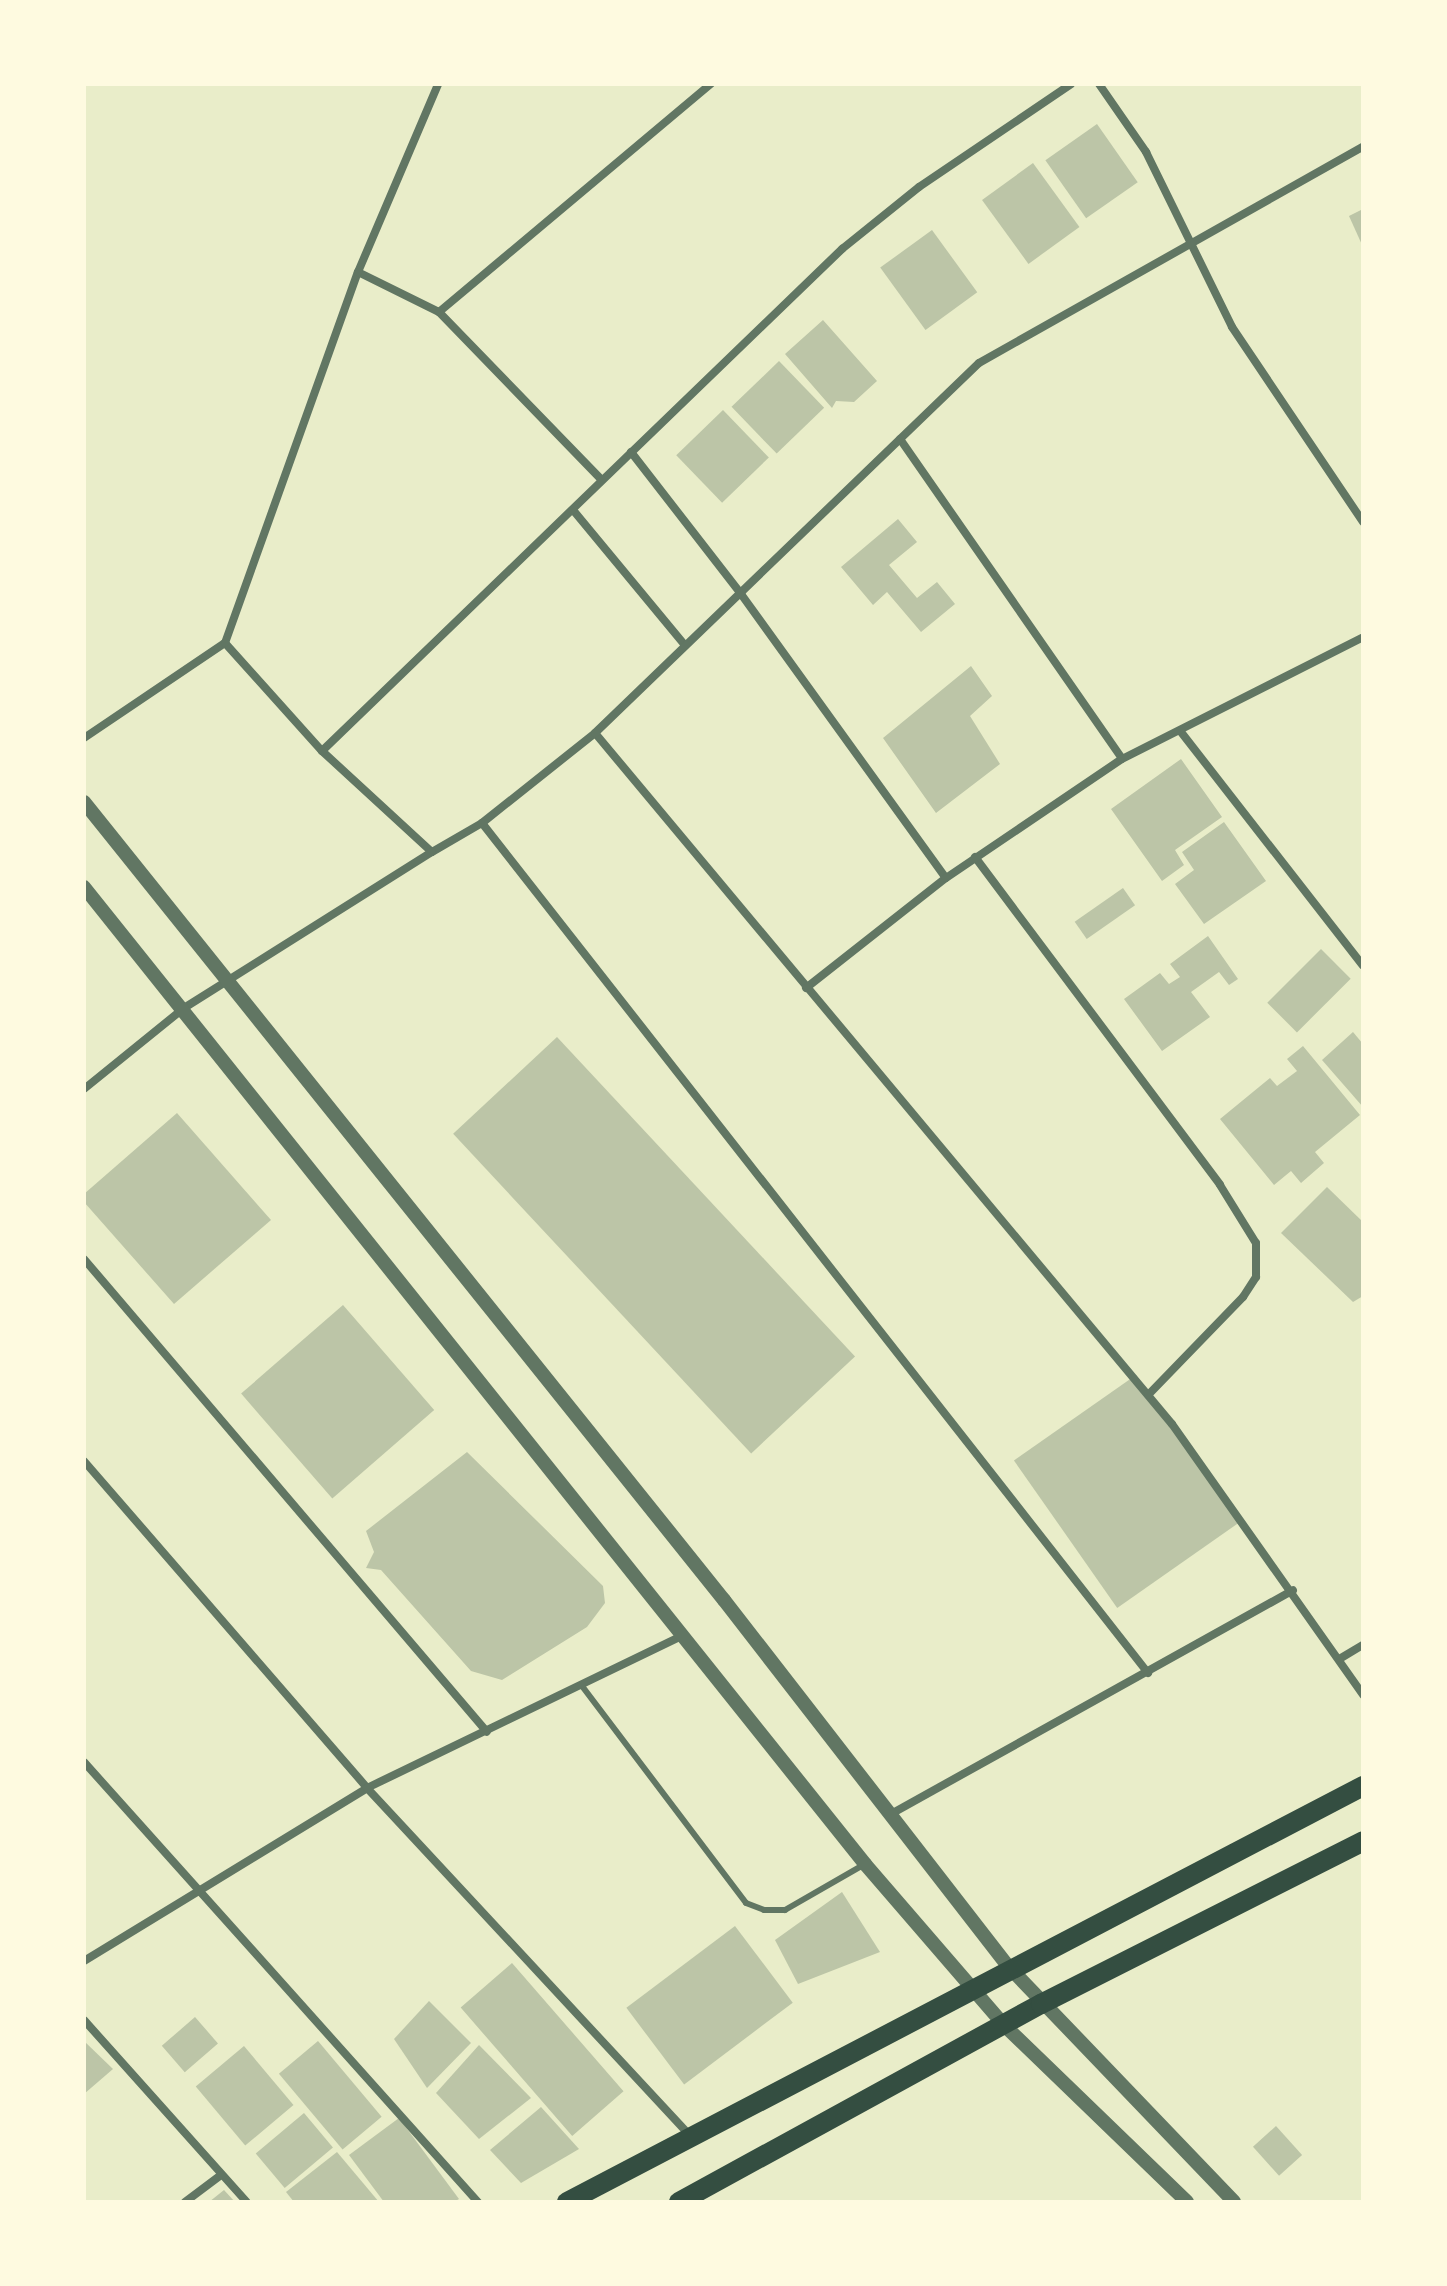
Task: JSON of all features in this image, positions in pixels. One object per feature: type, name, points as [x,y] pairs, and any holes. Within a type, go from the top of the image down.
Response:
[{"type":"main road","points":[[567,2202],[970,1987],[1363,1786]]},
{"type":"main road","points":[[679,2202],[1041,2004],[1363,1841]]},
{"type":"street","points":[[84,738],[225,643],[358,272],[438,84]]},
{"type":"street","points":[[439,312],[711,84]]},
{"type":"street","points":[[322,751],[573,510],[600,478],[631,452],[842,249],[919,187],[1071,84]]},
{"type":"street","points":[[1099,84],[1146,152],[1232,327],[1363,522]]},
{"type":"street","points":[[84,1089],[184,1008],[482,823],[595,733],[979,363],[1363,147]]},
{"type":"street","points":[[358,272],[439,312],[600,478]]},
{"type":"street","points":[[900,439],[1122,759]]},
{"type":"street","points":[[631,452],[741,594],[946,878]]},
{"type":"street","points":[[573,510],[684,644]]},
{"type":"street","points":[[806,988],[946,878],[1122,759],[1181,732],[1363,637]]},
{"type":"street","points":[[225,643],[322,751],[432,852]]},
{"type":"street","points":[[1181,732],[1363,966]]},
{"type":"street","points":[[595,733],[1148,1395],[1293,1590],[1363,1695]]},
{"type":"street","points":[[84,802],[224,982],[891,1814],[1009,1967],[1041,2004],[1234,2202]]},
{"type":"street","points":[[482,823],[1148,1673]]},
{"type":"street","points":[[975,857],[1220,1185],[1256,1243],[1256,1277],[1243,1297],[1148,1395]]},
{"type":"street","points":[[84,887],[184,1008],[680,1637],[865,1864],[1005,2026],[1187,2202]]},
{"type":"street","points":[[84,1259],[487,1732]]},
{"type":"street","points":[[84,1461],[367,1788],[691,2136]]},
{"type":"street","points":[[891,1814],[1293,1590]]},
{"type":"street","points":[[84,1961],[367,1788],[680,1637]]},
{"type":"street","points":[[1341,1658],[1363,1645]]},
{"type":"street","points":[[84,1762],[478,2202]]},
{"type":"street","points":[[84,2020],[247,2202]]},
{"type":"street","points":[[185,2202],[221,2175]]},
{"type":"lane","points":[[582,1686],[746,1903],[764,1910],[785,1910],[865,1864]]},
{"type":"building","points":[[1097,124],[1138,182],[1086,218],[1045,160]]},
{"type":"building","points":[[1033,163],[1079,227],[1028,264],[982,200]]},
{"type":"building","points":[[1363,209],[1363,247],[1349,216]]},
{"type":"building","points":[[932,230],[977,292],[925,330],[880,268]]},
{"type":"building","points":[[823,320],[877,381],[854,402],[836,401],[832,408],[785,354]]},
{"type":"building","points":[[779,361],[824,408],[777,454],[732,407]]},
{"type":"building","points":[[723,410],[769,457],[722,503],[676,455]]},
{"type":"building","points":[[898,519],[917,542],[889,565],[917,598],[937,582],[955,604],[921,632],[887,592],[873,605],[841,567]]},
{"type":"building","points":[[971,666],[992,696],[970,716],[1000,764],[936,813],[883,738]]},
{"type":"building","points":[[1181,759],[1222,817],[1175,850],[1184,865],[1162,881],[1111,809]]},
{"type":"building","points":[[1224,822],[1266,881],[1204,924],[1175,884],[1194,870],[1182,852]]},
{"type":"building","points":[[1123,888],[1135,905],[1087,939],[1075,922]]},
{"type":"building","points":[[1208,936],[1238,979],[1229,985],[1219,972],[1191,992],[1210,1017],[1162,1051],[1124,999],[1160,973],[1169,984],[1180,977],[1170,964]]},
{"type":"building","points":[[1321,949],[1351,979],[1297,1032],[1267,1003]]},
{"type":"building","points":[[1353,1032],[1363,1044],[1363,1107],[1322,1060]]},
{"type":"building","points":[[557,1037],[855,1357],[751,1453],[453,1134]]},
{"type":"building","points":[[1303,1046],[1360,1115],[1315,1152],[1324,1163],[1301,1183],[1291,1171],[1274,1185],[1220,1119],[1270,1078],[1277,1086],[1297,1071],[1287,1059]]},
{"type":"building","points":[[177,1113],[271,1220],[174,1304],[84,1202],[84,1194]]},
{"type":"building","points":[[1327,1187],[1363,1222],[1363,1296],[1353,1302],[1281,1233]]},
{"type":"building","points":[[343,1305],[434,1410],[332,1498],[241,1394]]},
{"type":"building","points":[[1136,1375],[1239,1522],[1117,1608],[1014,1460]]},
{"type":"building","points":[[467,1452],[603,1586],[605,1603],[587,1627],[502,1680],[471,1671],[381,1570],[366,1568],[374,1552],[366,1531]]},
{"type":"building","points":[[842,1892],[880,1952],[798,1984],[775,1940]]},
{"type":"building","points":[[735,1926],[793,2003],[684,2085],[626,2008]]},
{"type":"building","points":[[512,1963],[624,2091],[572,2136],[461,2008]]},
{"type":"building","points":[[429,2001],[471,2043],[427,2088],[394,2039]]},
{"type":"building","points":[[195,2017],[218,2043],[185,2072],[162,2046]]},
{"type":"building","points":[[84,2041],[113,2069],[84,2094]]},
{"type":"building","points":[[318,2041],[382,2117],[343,2150],[279,2074]]},
{"type":"building","points":[[479,2045],[531,2098],[479,2139],[436,2093]]},
{"type":"building","points":[[244,2046],[293,2105],[245,2145],[196,2086]]},
{"type":"building","points":[[541,2107],[579,2149],[521,2183],[490,2150]]},
{"type":"building","points":[[304,2113],[333,2147],[285,2188],[256,2153]]},
{"type":"building","points":[[399,2118],[459,2199],[454,2202],[384,2202],[349,2155]]},
{"type":"building","points":[[1276,2126],[1302,2155],[1279,2176],[1253,2147]]},
{"type":"building","points":[[337,2152],[379,2202],[294,2202],[286,2192]]},
{"type":"building","points":[[224,2190],[235,2202],[209,2202]]}]
